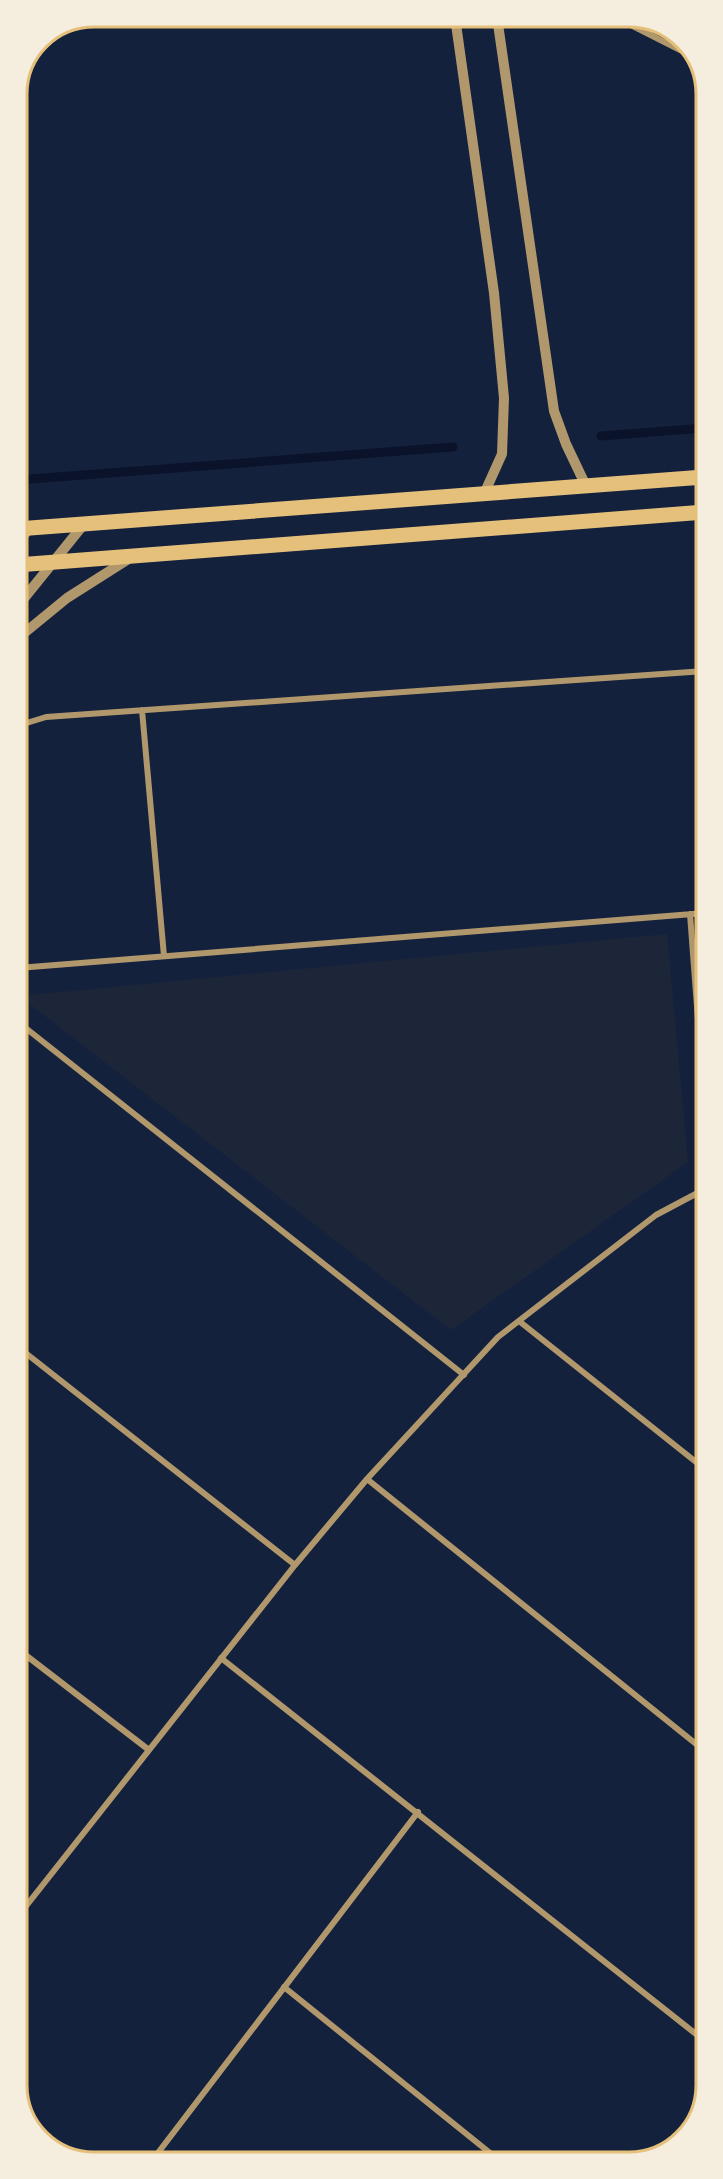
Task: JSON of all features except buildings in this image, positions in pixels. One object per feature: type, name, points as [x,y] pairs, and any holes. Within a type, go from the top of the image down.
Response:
[{"type":"main road","points":[[27,529],[696,478]]},
{"type":"main road","points":[[27,564],[696,513]]},
{"type":"street","points":[[456,27],[494,293],[504,398],[502,454],[484,494]]},
{"type":"street","points":[[498,27],[554,411],[566,444],[586,486]]},
{"type":"street","points":[[635,27],[677,49]]},
{"type":"street","points":[[27,595],[84,524]]},
{"type":"street","points":[[27,631],[67,598],[133,556]]},
{"type":"street","points":[[27,723],[46,717],[696,672]]},
{"type":"street","points":[[142,710],[164,956]]},
{"type":"street","points":[[690,914],[696,993]]},
{"type":"street","points":[[27,967],[696,914]]},
{"type":"street","points":[[27,1029],[464,1375]]},
{"type":"street","points":[[27,1905],[295,1565],[367,1479],[498,1337],[657,1215],[696,1195]]},
{"type":"street","points":[[519,1321],[696,1462]]},
{"type":"street","points":[[27,1354],[295,1565]]},
{"type":"street","points":[[367,1479],[696,1744]]},
{"type":"street","points":[[27,1657],[149,1750]]},
{"type":"street","points":[[222,1658],[696,2034]]},
{"type":"street","points":[[159,2152],[418,1812]]},
{"type":"street","points":[[284,1987],[489,2152]]},
{"type":"shaded area","points":[[667,934],[688,1162],[451,1330],[27,1002],[27,995]]},
{"type":"waterway","points":[[601,436],[696,429]]},
{"type":"waterway","points":[[27,479],[453,447]]}]
